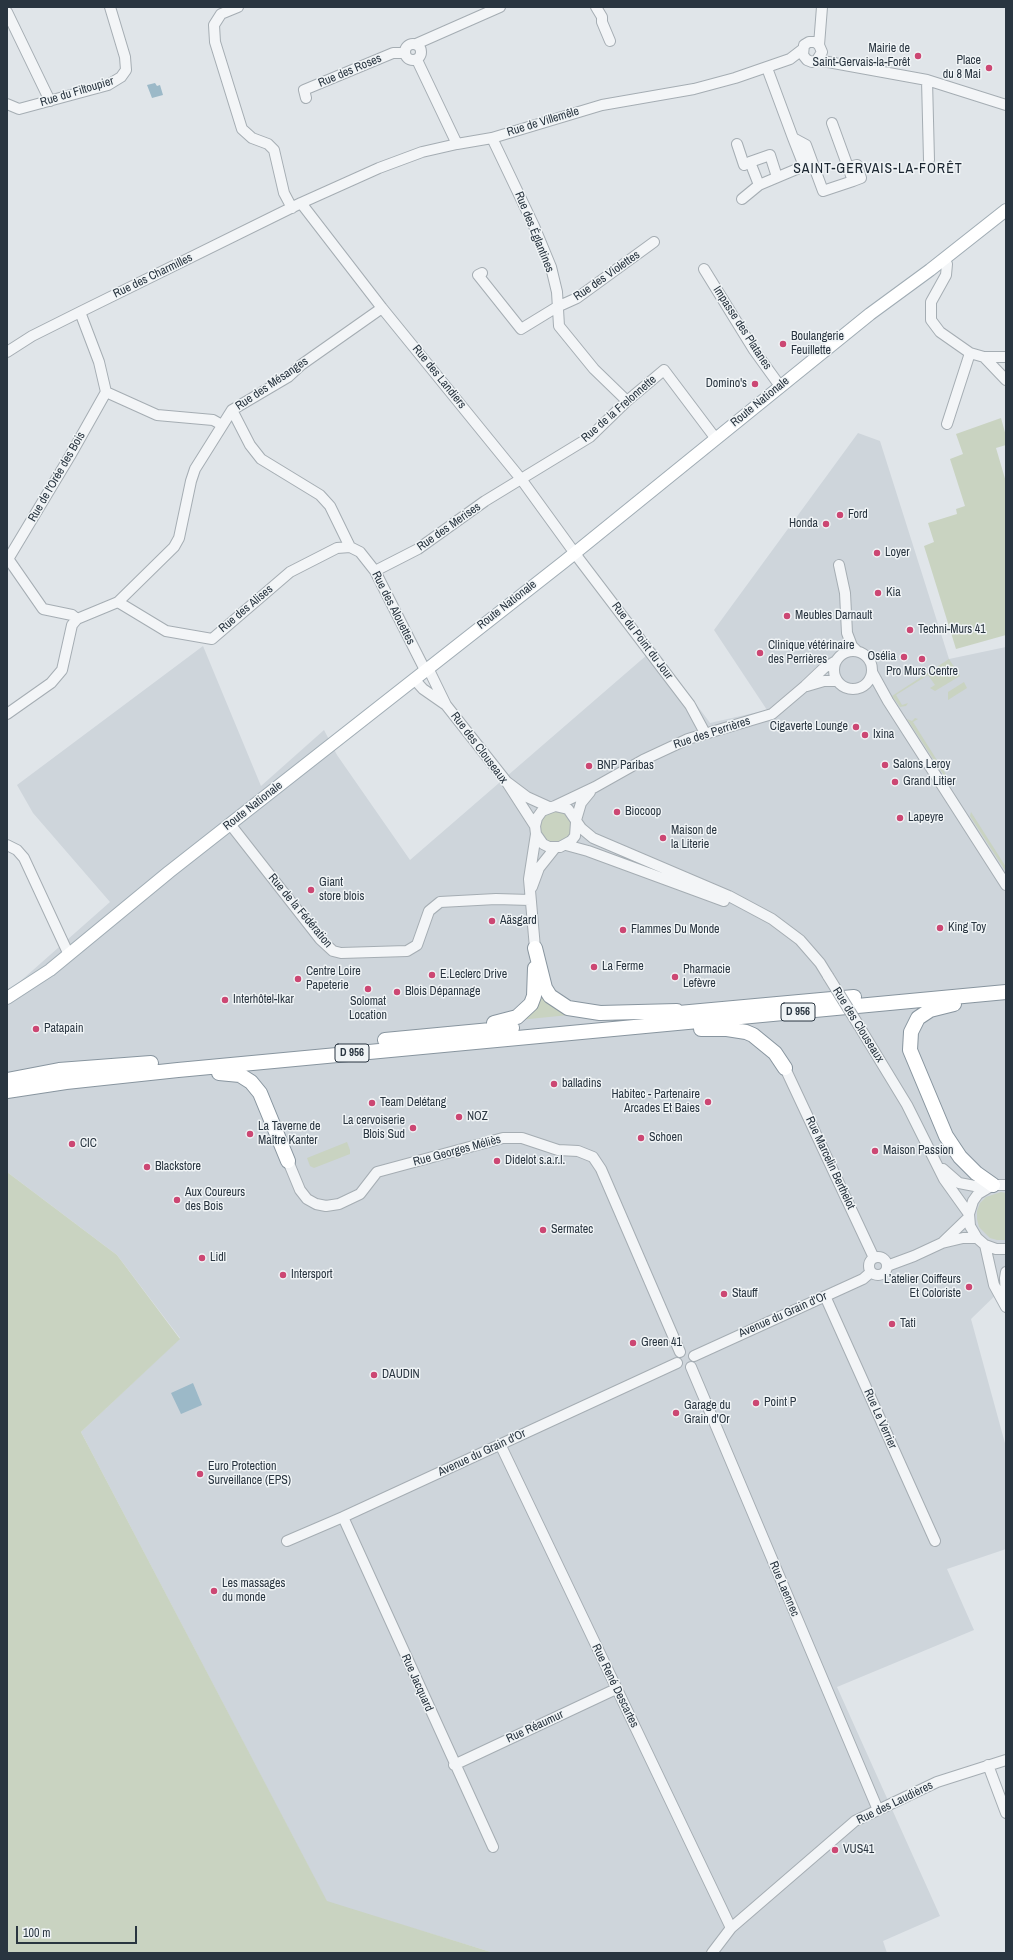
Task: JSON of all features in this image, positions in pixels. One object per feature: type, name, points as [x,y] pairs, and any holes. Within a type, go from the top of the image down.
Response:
[{"type":"highway","name":"D 956","points":[[535,948],[548,992],[558,1003],[568,1008],[600,1013],[711,1010]]},
{"type":"highway","name":"D 956","points":[[457,1033],[517,1017],[526,1010],[531,1004],[534,996],[535,948]]},
{"type":"highway","name":"D 956","points":[[7,1080],[59,1070],[1006,982]]},
{"type":"highway","name":"D 956","points":[[7,1091],[66,1082],[178,1070],[1006,992]]},
{"type":"highway","name":"D 956","points":[[975,995],[961,1003],[943,1006],[923,1013],[914,1025],[910,1046],[918,1071],[946,1136],[960,1157],[976,1173],[995,1186]]},
{"type":"highway","name":"D 956","points":[[621,1028],[727,1029],[746,1032],[767,1045],[785,1068]]},
{"type":"highway","points":[[178,1070],[194,1075],[227,1072],[240,1075],[251,1082],[260,1093],[288,1161]]},
{"type":"main road","name":"Route Nationale","points":[[7,998],[34,981],[69,955],[168,872],[574,553],[870,314],[944,259],[1006,210]]},
{"type":"street","name":"Rue du Filtoupier","points":[[7,104],[19,109],[108,84],[121,77],[126,70],[125,57],[110,7]]},
{"type":"street","points":[[238,7],[221,14],[214,25],[215,42],[242,129],[252,138],[268,144],[274,150],[284,193],[292,208]]},
{"type":"street","points":[[416,60],[409,59],[405,53],[408,46],[416,44],[500,7]]},
{"type":"street","points":[[596,7],[602,17],[602,22],[610,41]]},
{"type":"street","points":[[822,7],[813,51],[843,65],[927,80],[1006,105]]},
{"type":"street","points":[[7,12],[50,101]]},
{"type":"street","points":[[416,44],[421,50],[420,56],[416,60]]},
{"type":"street","name":"Rue de Villemêle","points":[[301,203],[379,168],[422,152],[492,138],[581,110],[694,89],[767,68],[813,51]]},
{"type":"street","name":"Rue des Roses","points":[[306,98],[304,90],[393,53],[405,53]]},
{"type":"street","points":[[416,60],[457,144]]},
{"type":"street","points":[[767,68],[793,138],[823,191],[861,178],[856,165],[848,167],[832,123]]},
{"type":"street","points":[[927,80],[929,160]]},
{"type":"street","name":"Rue des Églantines","points":[[492,138],[534,226],[551,267],[560,326],[594,369],[627,401]]},
{"type":"street","points":[[737,144],[744,165],[770,155],[777,177]]},
{"type":"street","points":[[750,162],[759,185]]},
{"type":"street","points":[[742,199],[759,185],[808,165]]},
{"type":"street","name":"Rue des Charmilles","points":[[7,352],[32,336],[301,203]]},
{"type":"street","name":"Rue des Landiers","points":[[301,203],[382,308],[521,479],[574,553]]},
{"type":"street","name":"Rue des Violettes","points":[[482,273],[478,275],[521,329],[557,307],[577,298],[654,242]]},
{"type":"street","points":[[944,259],[947,264],[946,275],[931,302],[931,320],[940,332],[970,353],[984,357],[1006,357]]},
{"type":"street","name":"Impasse des Platanes","points":[[704,269],[754,350],[780,386]]},
{"type":"street","name":"Rue des Mésanges","points":[[77,619],[118,602],[174,547],[179,538],[191,481],[196,469],[232,410],[288,376],[300,365],[382,308]]},
{"type":"street","points":[[80,312],[99,362],[106,392],[157,415],[213,420],[222,425]]},
{"type":"street","points":[[947,424],[970,353]]},
{"type":"street","points":[[984,357],[1006,380]]},
{"type":"street","name":"Rue de la Frelonnette","points":[[521,479],[590,437],[627,401],[664,370],[716,439]]},
{"type":"street","name":"Rue de l'Orée des Bois","points":[[8,561],[106,392]]},
{"type":"street","name":"Rue des Alouettes","points":[[232,410],[250,445],[261,459],[320,495],[330,506],[350,547],[360,552],[375,571],[446,705]]},
{"type":"street","name":"Rue des Merises","points":[[375,571],[418,549],[485,501],[521,479]]},
{"type":"street","name":"Rue des Alises","points":[[118,602],[166,631],[212,639],[290,572],[337,548],[350,547]]},
{"type":"street","name":"Rue du Point du Jour","points":[[574,553],[690,705],[705,733]]},
{"type":"street","points":[[7,714],[51,683],[62,670],[72,626],[77,619],[72,615],[43,608],[8,561]]},
{"type":"street","points":[[839,565],[845,593],[847,633],[852,646],[867,657],[872,666],[872,672],[869,680],[863,686],[852,689],[846,688],[837,681],[834,668],[847,633]]},
{"type":"street","points":[[839,657],[849,651],[857,651]]},
{"type":"street","name":"Rue des Perrières","points":[[552,806],[595,788],[663,749],[705,733],[772,714],[824,668],[839,657]]},
{"type":"street","points":[[872,672],[888,701],[1006,885]]},
{"type":"street","name":"Rue des Clouseaux","points":[[414,679],[426,692],[446,705],[506,781],[536,830]]},
{"type":"street","name":"Rue des Perrières","points":[[805,686],[824,680],[837,681]]},
{"type":"street","points":[[863,686],[872,689],[888,701]]},
{"type":"street","points":[[506,781],[527,797],[552,806],[568,809],[576,821],[575,836],[566,845],[555,848],[543,844],[536,830]]},
{"type":"street","name":"Rue des Perrières","points":[[576,821],[581,803],[595,788]]},
{"type":"street","points":[[535,948],[528,879],[537,818],[542,811],[552,806]]},
{"type":"street","name":"Rue des Clouseaux","points":[[576,821],[586,833],[593,838],[660,877]]},
{"type":"street","name":"Rue de la Fédération","points":[[230,824],[320,939],[333,950],[341,953],[406,951],[417,945],[429,911],[440,902],[530,896]]},
{"type":"street","points":[[7,845],[17,850],[24,858],[69,955]]},
{"type":"street","name":"Rue des Clouseaux","points":[[566,845],[588,851],[756,911],[781,926],[800,940],[820,963],[890,1075],[936,1160],[944,1179],[969,1216],[970,1226],[981,1241]]},
{"type":"street","points":[[530,896],[539,868],[555,848]]},
{"type":"street","name":"Rue Marcelin Berthelot","points":[[785,1068],[874,1258]]},
{"type":"street","name":"Rue Georges Méliès","points":[[288,1161],[300,1190],[307,1199],[316,1204],[326,1206],[339,1204],[360,1194],[377,1172],[503,1138],[522,1138],[558,1150],[578,1151],[593,1157],[600,1169],[680,1352]]},
{"type":"street","name":"Rue des Clouseaux","points":[[936,1160],[951,1178],[965,1186],[995,1186]]},
{"type":"street","points":[[942,1243],[969,1216],[973,1201],[995,1186]]},
{"type":"street","points":[[887,1266],[881,1258],[874,1258],[870,1263],[871,1272],[878,1275],[882,1274],[887,1266],[942,1243],[963,1238],[981,1241],[996,1248],[1006,1249]]},
{"type":"street","points":[[981,1241],[994,1285],[1006,1307]]},
{"type":"street","name":"Avenue du Grain d'Or","points":[[694,1356],[863,1279],[871,1272]]},
{"type":"street","points":[[1006,1272],[1006,1298]]},
{"type":"street","name":"Rue Le Verrier","points":[[825,1296],[935,1541]]},
{"type":"street","points":[[686,1350],[694,1356],[695,1360],[691,1368],[681,1368],[676,1363],[676,1359],[680,1352],[686,1350]]},
{"type":"street","name":"Avenue du Grain d'Or","points":[[287,1541],[343,1517],[676,1363]]},
{"type":"street","name":"Rue Laennec","points":[[691,1368],[878,1810]]},
{"type":"street","name":"Rue René Descartes","points":[[500,1444],[731,1928]]},
{"type":"street","name":"Rue Jacquard","points":[[343,1517],[454,1765],[493,1847]]},
{"type":"street","name":"Rue Réaumur","points":[[454,1765],[616,1689]]},
{"type":"street","name":"Rue des Laudières","points":[[712,1953],[731,1928],[855,1822],[937,1782],[1006,1760]]},
{"type":"street","points":[[988,1765],[1006,1813]]},
{"type":"shaded area","points":[[858,433],[880,441],[949,659],[1006,647],[1006,1285],[971,1319],[1006,1447],[1006,1549],[947,1569],[974,1630],[837,1687],[940,1916],[883,1941],[887,1953],[494,1953],[327,1902],[81,1432],[180,1338],[117,1255],[7,1172],[7,993],[110,902],[33,813],[17,785],[203,646],[261,786],[324,730],[337,755],[410,860],[655,648],[710,723],[767,710],[714,630]]},
{"type":"green space","points":[[1001,418],[1006,436],[1006,445],[996,448],[1006,482],[1006,635],[956,649],[924,546],[934,542],[928,523],[957,514],[956,509],[965,506],[950,459],[963,454],[956,434]]},
{"type":"green space","points":[[949,659],[960,676],[935,691],[930,688],[935,685],[928,675],[896,695],[902,705],[908,703],[906,706],[900,707],[892,696]]},
{"type":"green space","points":[[964,682],[967,688],[948,700],[948,692]]},
{"type":"green space","points":[[915,718],[918,719],[913,722],[950,781],[947,780],[907,719],[912,721]]},
{"type":"green space","points":[[556,811],[567,816],[572,827],[567,838],[556,843],[545,838],[540,827],[545,816]]},
{"type":"green space","points":[[971,812],[1006,867],[1006,872],[970,816]]},
{"type":"green space","points":[[541,992],[579,1014],[519,1020]]},
{"type":"green space","points":[[347,1142],[350,1154],[314,1168],[310,1166],[307,1158]]},
{"type":"green space","points":[[7,1172],[117,1255],[180,1339],[81,1432],[327,1901],[494,1953],[7,1953]]},
{"type":"green space","points":[[1001,1192],[1006,1193],[1006,1240],[990,1238],[979,1227],[977,1219],[977,1211],[980,1203],[986,1197]]},
{"type":"water","points":[[155,83],[157,86],[160,85],[163,95],[152,98],[147,85]]},
{"type":"water","points":[[193,1383],[202,1405],[181,1414],[171,1393]]},
{"type":"place","name":"Mairie de Saint-Gervais-la-Forêt","points":[[918,56]]},
{"type":"place","name":"Place du 8 Mai","points":[[989,68]]},
{"type":"place","name":"Boulangerie Feuillette","points":[[783,344]]},
{"type":"place","name":"Domino's","points":[[755,384]]},
{"type":"place","name":"Ford","points":[[840,515]]},
{"type":"place","name":"Honda","points":[[826,524]]},
{"type":"place","name":"Loyer","points":[[877,553]]},
{"type":"place","name":"Kia","points":[[878,593]]},
{"type":"place","name":"Meubles Darnault","points":[[787,616]]},
{"type":"place","name":"Techni-Murs 41","points":[[910,630]]},
{"type":"place","name":"Clinique vétérinaire des Perrières","points":[[760,653]]},
{"type":"place","name":"Osélia","points":[[904,657]]},
{"type":"place","name":"Pro Murs Centre","points":[[922,659]]},
{"type":"place","name":"Cigaverte Lounge","points":[[856,727]]},
{"type":"place","name":"Ixina","points":[[865,735]]},
{"type":"place","name":"Salons Leroy","points":[[885,765]]},
{"type":"place","name":"BNP Paribas","points":[[589,766]]},
{"type":"place","name":"Grand Litier","points":[[895,782]]},
{"type":"place","name":"Biocoop","points":[[617,812]]},
{"type":"place","name":"Lapeyre","points":[[900,818]]},
{"type":"place","name":"Maison de la Literie","points":[[663,838]]},
{"type":"place","name":"Giant store blois","points":[[311,890]]},
{"type":"place","name":"Aäsgard","points":[[492,921]]},
{"type":"place","name":"King Toy","points":[[940,928]]},
{"type":"place","name":"Flammes Du Monde","points":[[623,930]]},
{"type":"place","name":"La Ferme","points":[[594,967]]},
{"type":"place","name":"E.Leclerc Drive","points":[[432,975]]},
{"type":"place","name":"Pharmacie Lefèvre","points":[[675,977]]},
{"type":"place","name":"Centre Loire Papeterie","points":[[298,979]]},
{"type":"place","name":"Solomat Location","points":[[368,989]]},
{"type":"place","name":"Blois Dépannage","points":[[397,992]]},
{"type":"place","name":"Interhôtel-Ikar","points":[[225,1000]]},
{"type":"place","name":"Patapain","points":[[36,1029]]},
{"type":"place","name":"balladins","points":[[554,1084]]},
{"type":"place","name":"Habitec - Partenaire Arcades Et Baies","points":[[708,1102]]},
{"type":"place","name":"Team Delétang","points":[[372,1103]]},
{"type":"place","name":"NOZ","points":[[459,1117]]},
{"type":"place","name":"La cervoiserie Blois Sud","points":[[413,1128]]},
{"type":"place","name":"La Taverne de Maître Kanter","points":[[250,1134]]},
{"type":"place","name":"Schoen","points":[[641,1138]]},
{"type":"place","name":"CIC","points":[[72,1144]]},
{"type":"place","name":"Maison Passion","points":[[875,1151]]},
{"type":"place","name":"Didelot s.a.r.l.","points":[[497,1161]]},
{"type":"place","name":"Blackstore","points":[[147,1167]]},
{"type":"place","name":"Aux Coureurs des Bois","points":[[177,1200]]},
{"type":"place","name":"Sermatec","points":[[543,1230]]},
{"type":"place","name":"Lidl","points":[[202,1258]]},
{"type":"place","name":"Intersport","points":[[283,1275]]},
{"type":"place","name":"L’atelier Coiffeurs Et Coloriste","points":[[969,1287]]},
{"type":"place","name":"Stauff","points":[[724,1294]]},
{"type":"place","name":"Tati","points":[[892,1324]]},
{"type":"place","name":"Green 41","points":[[633,1343]]},
{"type":"place","name":"DAUDIN","points":[[374,1375]]},
{"type":"place","name":"Point P","points":[[756,1403]]},
{"type":"place","name":"Garage du Grain d'Or","points":[[676,1413]]},
{"type":"place","name":"Euro Protection Surveillance (EPS)","points":[[200,1474]]},
{"type":"place","name":"Les massages du monde","points":[[214,1591]]},
{"type":"place","name":"VUS41","points":[[835,1850]]},
{"type":"district","name":"SAINT-GERVAIS-LA-FORÊT","points":[[878,169]]}]
